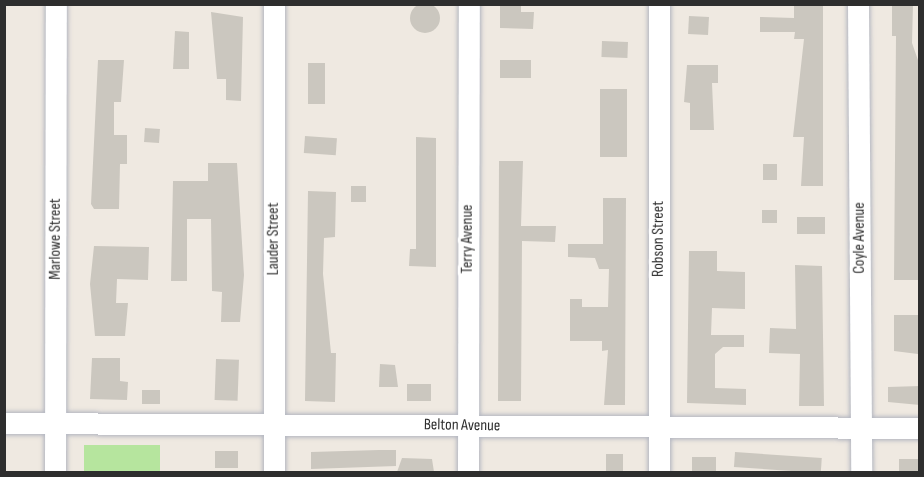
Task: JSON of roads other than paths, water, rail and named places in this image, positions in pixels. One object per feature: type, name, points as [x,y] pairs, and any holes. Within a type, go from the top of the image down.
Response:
[{"type":"street","name":"Marlowe Street","points":[[55,472],[56,4]]},
{"type":"street","name":"Lauder Street","points":[[274,4],[274,472]]},
{"type":"street","name":"Terry Avenue","points":[[468,472],[469,4]]},
{"type":"street","name":"Robson Street","points":[[659,4],[659,472]]},
{"type":"street","name":"Coyle Avenue","points":[[858,4],[861,472]]},
{"type":"street","name":"Belton Avenue","points":[[4,423],[920,428]]}]
